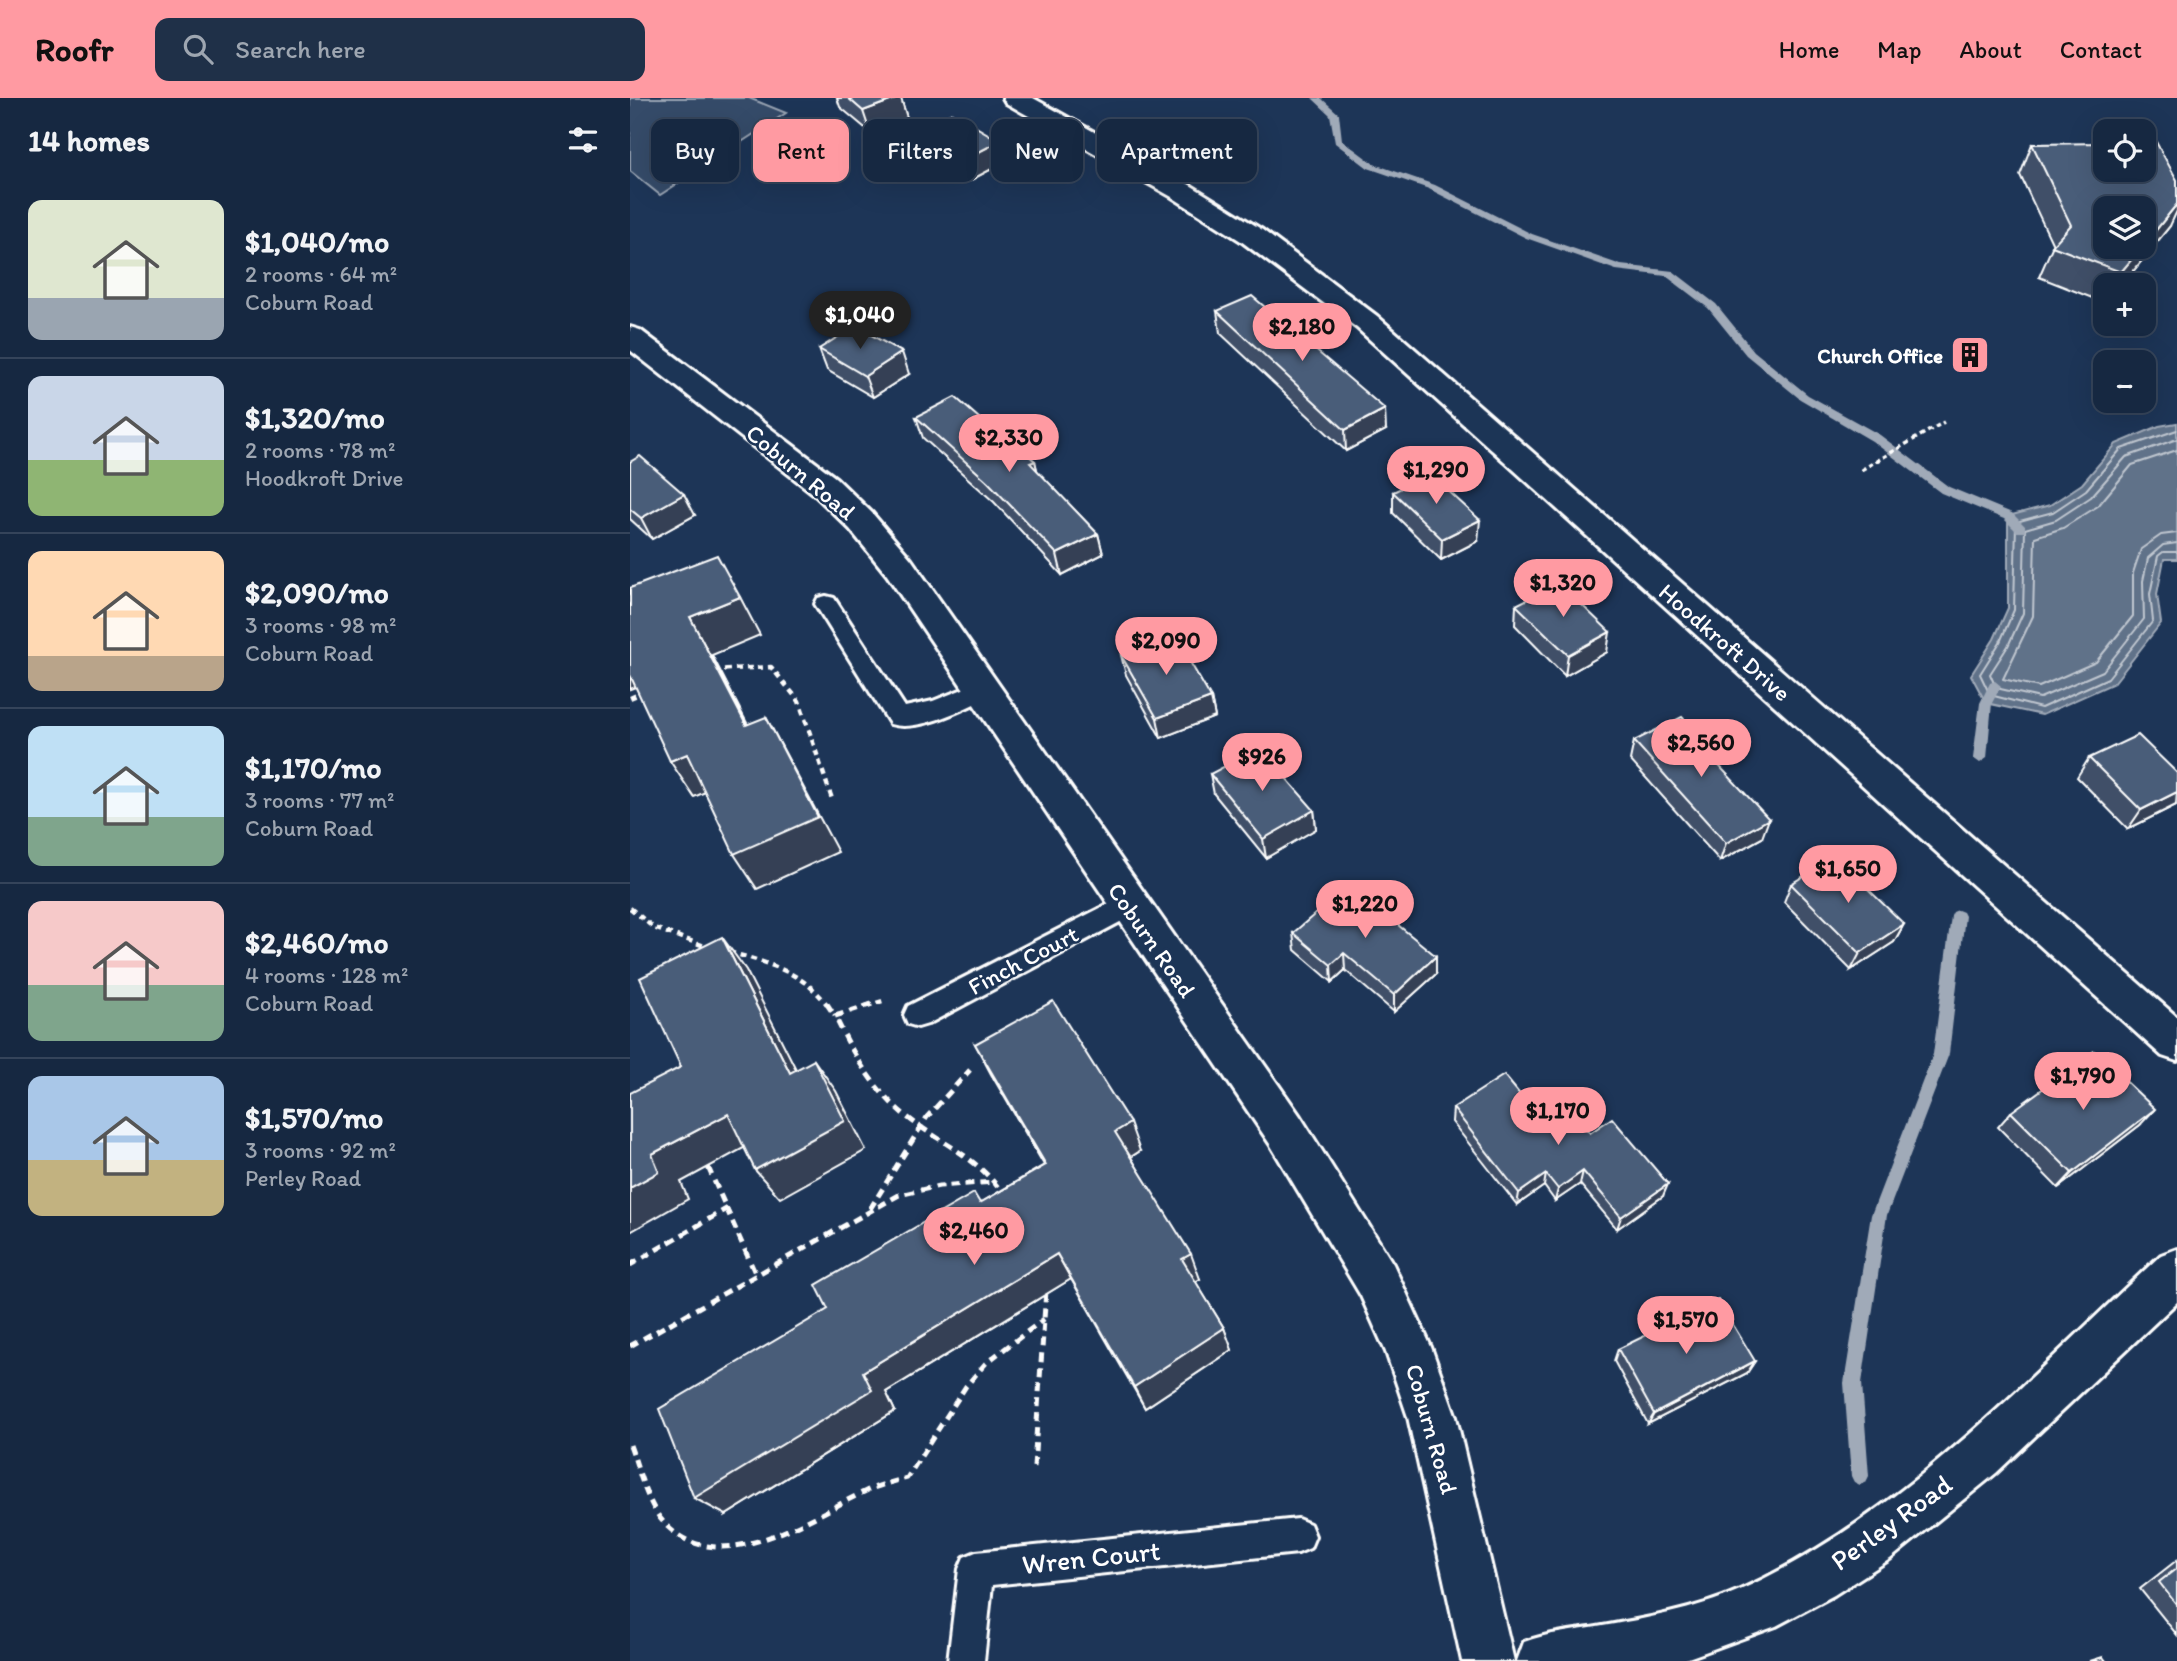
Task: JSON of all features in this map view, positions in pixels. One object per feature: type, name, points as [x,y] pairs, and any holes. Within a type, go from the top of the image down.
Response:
[{"type":"street","name":"Hoodkroft Drive","points":[[1015,98],[1181,191],[1251,235],[1367,322],[1939,834],[2177,1042]]},
{"type":"street","name":"Coburn Road","points":[[630,337],[825,486],[861,521],[899,568],[1285,1130],[1377,1280],[1408,1347],[1432,1418],[1488,1661]]},
{"type":"street","name":"Perley Road","points":[[1543,1661],[1594,1654],[1689,1633],[1757,1608],[1822,1573],[1894,1526],[1951,1480],[2177,1271]]},
{"type":"lane","points":[[826,604],[899,717],[937,710],[983,690]]},
{"type":"lane","name":"Finch Court","points":[[918,1015],[1128,905]]},
{"type":"lane","name":"Wren Court","points":[[966,1661],[975,1569],[1298,1536]]},
{"type":"path","points":[[1861,470],[1944,422]]},
{"type":"path","points":[[708,670],[771,667],[799,701],[818,765],[833,802]]},
{"type":"path","points":[[630,698],[647,690]]},
{"type":"path","points":[[630,908],[654,928],[686,941],[754,959],[801,976],[818,990],[870,1080],[892,1103],[972,1160],[996,1181],[1008,1204]]},
{"type":"path","points":[[835,1016],[892,998],[903,1000],[918,1015]]},
{"type":"path","points":[[870,1210],[921,1126],[953,1084],[970,1070]]},
{"type":"path","points":[[708,1167],[756,1275]]},
{"type":"path","points":[[630,1346],[899,1195],[940,1186],[996,1181]]},
{"type":"path","points":[[630,1265],[728,1208]]},
{"type":"path","points":[[1034,1467],[1045,1283]]},
{"type":"path","points":[[630,1444],[654,1507],[670,1529],[695,1545],[725,1548],[752,1543],[869,1490],[908,1478],[973,1378],[986,1363],[1044,1320]]},
{"type":"shaded area","points":[[630,98],[749,98],[786,113],[777,119],[753,119],[753,134],[739,144],[739,119],[651,119],[651,182],[680,182],[660,195],[630,171]]},
{"type":"water","points":[[2177,423],[2177,559],[2164,559],[2157,594],[2161,623],[2114,683],[2042,715],[1986,703],[1971,675],[1994,639],[2008,608],[2008,516],[2050,505],[2082,484],[2116,444],[2159,426]]},
{"type":"building","points":[[848,98],[898,98],[863,111]]},
{"type":"building","points":[[952,113],[962,119],[940,119]]},
{"type":"building","points":[[977,128],[991,136],[991,146],[977,153]]},
{"type":"building","points":[[2156,142],[2177,180],[2177,204],[2156,230],[2156,196],[2093,196],[2093,259],[2132,259],[2121,272],[2052,246],[2071,225],[2032,144],[2093,143],[2093,182],[2156,182]]},
{"type":"building","points":[[1252,296],[1385,409],[1345,430],[1217,311]]},
{"type":"building","points":[[855,326],[902,352],[865,376],[819,349]]},
{"type":"building","points":[[955,397],[1003,439],[1007,437],[1035,461],[1030,463],[1098,534],[1057,554],[987,481],[916,417]]},
{"type":"building","points":[[640,456],[684,494],[641,518],[630,509],[630,462]]},
{"type":"building","points":[[1430,474],[1480,520],[1442,539],[1393,492]]},
{"type":"building","points":[[717,555],[740,597],[690,617],[746,725],[766,717],[818,817],[734,854],[687,754],[670,761],[630,675],[630,588]]},
{"type":"building","points":[[1559,583],[1610,632],[1568,655],[1516,605]]},
{"type":"building","points":[[1175,636],[1211,698],[1157,718],[1121,655]]},
{"type":"building","points":[[1682,717],[1714,752],[1709,755],[1769,819],[1726,843],[1634,741]]},
{"type":"building","points":[[2138,735],[2177,773],[2177,792],[2141,810],[2089,758]]},
{"type":"building","points":[[1260,748],[1314,810],[1263,839],[1210,774]]},
{"type":"building","points":[[1835,857],[1904,924],[1860,953],[1791,884]]},
{"type":"building","points":[[1349,885],[1436,956],[1394,995],[1344,953],[1331,965],[1293,933]]},
{"type":"building","points":[[722,937],[790,1073],[814,1060],[845,1121],[755,1170],[728,1114],[652,1154],[659,1172],[630,1188],[630,1093],[681,1067],[640,978]]},
{"type":"building","points":[[1053,1001],[1130,1123],[1115,1132],[1191,1254],[1182,1259],[1224,1328],[1134,1387],[1057,1254],[863,1372],[872,1390],[694,1498],[659,1409],[828,1309],[816,1285],[974,1193],[980,1203],[1046,1165],[975,1044]]},
{"type":"building","points":[[2094,1051],[2155,1109],[2072,1173],[2011,1112]]},
{"type":"building","points":[[1504,1075],[1540,1119],[1565,1103],[1590,1133],[1612,1118],[1668,1184],[1621,1217],[1583,1171],[1558,1189],[1546,1174],[1519,1193],[1453,1108]]},
{"type":"building","points":[[1718,1300],[1755,1361],[1654,1414],[1618,1349]]},
{"type":"building","points":[[2177,1568],[2177,1605],[2159,1582]]},
{"type":"waterway","points":[[1316,98],[1334,114],[1338,141],[1371,166],[1432,187],[1529,236],[1620,268],[1669,273],[1712,306],[1750,353],[1804,397],[1876,438],[1945,490],[2008,516],[2021,529]]},
{"type":"waterway","points":[[1980,758],[1986,703],[1995,686]]},
{"type":"waterway","points":[[1860,1476],[1853,1383],[1879,1215],[1941,1054],[1958,916]]},
{"type":"place","name":"Church Office","points":[[1970,355]]}]
